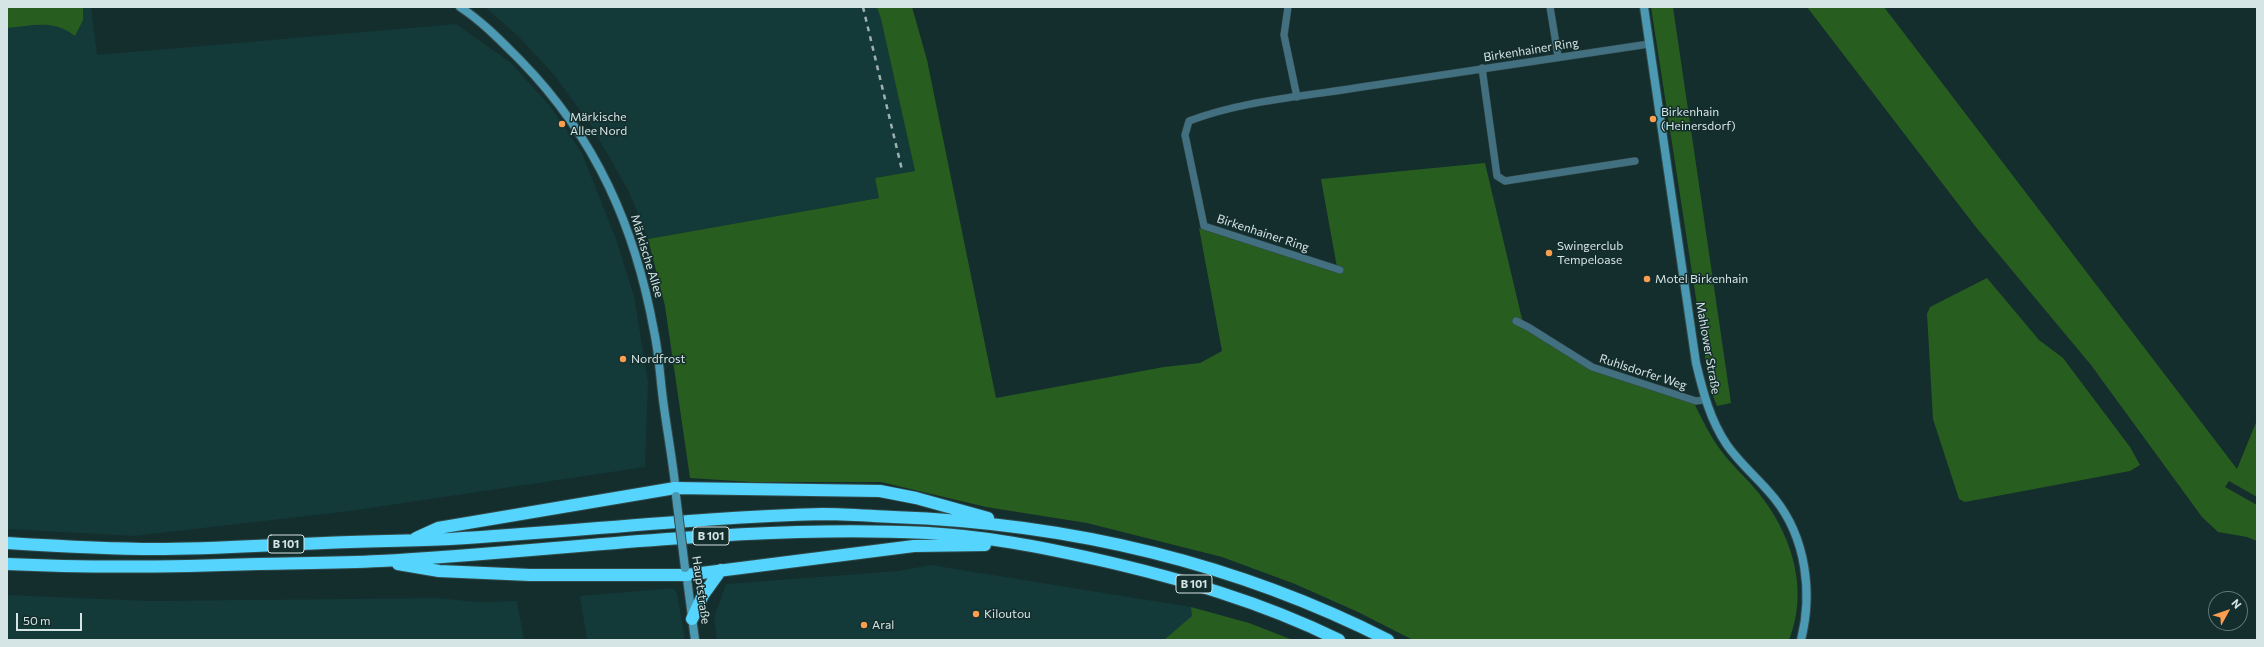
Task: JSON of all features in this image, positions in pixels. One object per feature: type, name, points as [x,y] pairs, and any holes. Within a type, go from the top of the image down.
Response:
[{"type":"highway","points":[[413,539],[438,528],[676,492],[880,491],[943,504],[986,516],[1001,523]]},
{"type":"highway","name":"B 101","points":[[7,543],[89,548],[159,549],[446,539],[705,520],[825,514],[931,518],[1001,523],[1049,530],[1163,555],[1218,571],[1339,615],[1388,640]]},
{"type":"highway","name":"B 101","points":[[7,564],[124,568],[379,561],[708,537],[824,531],[928,533],[1002,539],[1156,573],[1209,588],[1246,601],[1339,640]]},
{"type":"highway","points":[[379,561],[438,571],[530,575],[721,570],[914,546],[970,545],[1042,547]]},
{"type":"highway","points":[[692,619],[706,590],[721,570]]},
{"type":"street","name":"Märkische Allee","points":[[460,7],[499,38],[540,82],[586,142],[613,193],[630,234],[655,333],[676,492]]},
{"type":"street","points":[[1288,7],[1284,35],[1298,97]]},
{"type":"street","points":[[1550,7],[1558,56]]},
{"type":"street","name":"Mahlower Straße","points":[[1644,7],[1696,363],[1704,400],[1727,445],[1777,501],[1790,522],[1800,547],[1807,602],[1801,640]]},
{"type":"street","name":"Birkenhainer Ring","points":[[1340,270],[1204,226],[1185,135],[1189,121],[1214,111],[1558,56],[1649,44]]},
{"type":"street","points":[[1482,68],[1497,176],[1505,181],[1635,161]]},
{"type":"street","name":"Ruhlsdorfer Weg","points":[[1516,321],[1592,367],[1696,401],[1704,400]]},
{"type":"street","name":"Hauptstraße","points":[[676,492],[695,640]]},
{"type":"shaded area","points":[[7,7],[91,7],[97,55],[456,24],[510,62],[550,106],[582,153],[617,242],[634,296],[648,382],[645,467],[350,511],[134,536],[7,529]]},
{"type":"shaded area","points":[[485,7],[877,7],[915,171],[875,178],[879,198],[648,239],[629,192],[592,127],[555,76],[518,36]]},
{"type":"shaded area","points":[[931,565],[1191,607],[1199,639],[1202,640],[717,640],[714,617],[726,584],[897,571]]},
{"type":"shaded area","points":[[673,588],[677,593],[685,640],[587,640],[580,596]]},
{"type":"shaded area","points":[[7,595],[151,601],[436,598],[478,602],[517,601],[524,640],[7,640]]},
{"type":"green space","points":[[7,7],[83,7],[83,20],[75,36],[59,27],[51,25],[7,28]]},
{"type":"green space","points":[[877,7],[912,7],[927,60],[996,398],[1164,367],[1200,363],[1222,351],[1199,228],[1338,273],[1321,179],[1485,163],[1522,319],[1528,327],[1592,367],[1692,399],[1718,446],[1764,500],[1783,532],[1795,567],[1797,604],[1795,622],[1789,640],[1413,640],[1358,612],[1295,584],[1222,557],[1087,523],[986,507],[881,482],[751,482],[690,478],[665,306],[648,239],[879,198],[875,178],[915,171]]},
{"type":"green space","points":[[1651,7],[1673,7],[1731,403],[1717,406],[1710,389]]},
{"type":"green space","points":[[1807,7],[1884,7],[2237,469],[2257,420],[2257,497],[2229,481],[2225,487],[2257,505],[2257,541],[2247,537],[2218,532],[2202,517],[2091,365],[1975,226]]},
{"type":"green space","points":[[1987,278],[2039,340],[2063,358],[2130,447],[2140,465],[2130,471],[1965,502],[1959,499],[1933,419],[1927,314],[1930,307]]},
{"type":"green space","points":[[1191,607],[1249,623],[1293,640],[1164,640],[1192,616]]},
{"type":"railway","points":[[863,7],[902,170]]},
{"type":"place","name":"Birkenhain (Heinersdorf)","points":[[1653,119]]},
{"type":"place","name":"Märkische Allee Nord","points":[[562,124]]},
{"type":"place","name":"Swingerclub Tempeloase","points":[[1549,253]]},
{"type":"place","name":"Motel Birkenhain","points":[[1647,279]]},
{"type":"place","name":"Nordfrost","points":[[623,359]]},
{"type":"place","name":"Kiloutou","points":[[976,614]]},
{"type":"place","name":"Aral","points":[[864,625]]}]
